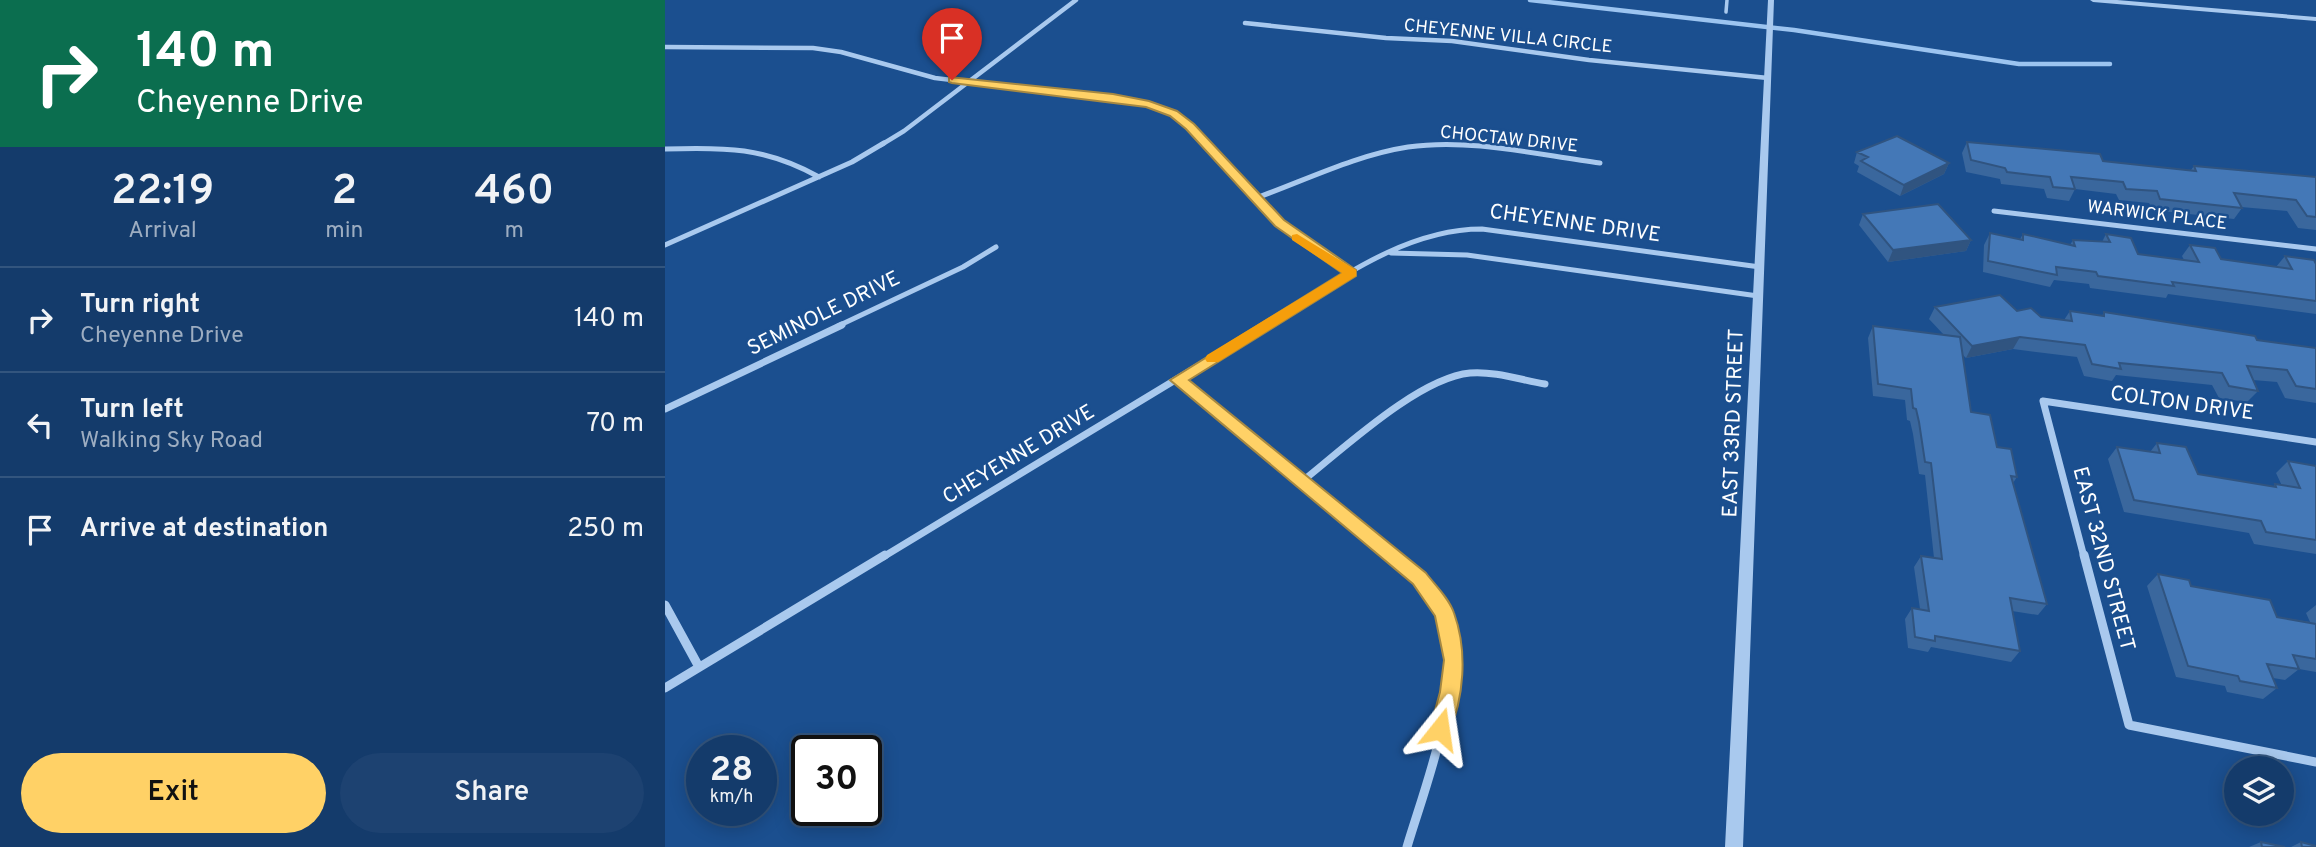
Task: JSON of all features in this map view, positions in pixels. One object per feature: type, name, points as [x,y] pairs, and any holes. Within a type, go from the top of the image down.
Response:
[{"type":"street","points":[[665,246],[877,148],[1076,0]]},
{"type":"street","name":"EAST 33RD STREET","points":[[1734,847],[1771,0]]},
{"type":"street","points":[[2093,0],[2316,19]]},
{"type":"street","points":[[2176,0],[2181,7]]},
{"type":"street","name":"CHEYENNE VILLA CIRCLE","points":[[1245,23],[1386,38],[1453,41],[1589,60],[1768,78]]},
{"type":"street","points":[[665,47],[813,48],[862,58],[907,72],[1113,97],[1149,104],[1173,114],[1190,127],[1291,233],[1352,273]]},
{"type":"street","name":"CHOCTAW DRIVE","points":[[1256,198],[1388,151],[1418,147],[1444,145],[1600,163]]},
{"type":"street","points":[[665,149],[748,148],[780,156],[819,177]]},
{"type":"street","name":"WARWICK PLACE","points":[[1994,211],[2316,249]]},
{"type":"street","name":"CHEYENNE DRIVE","points":[[665,688],[1352,273],[1428,233],[1462,228],[1760,267]]},
{"type":"street","name":"SEMINOLE DRIVE","points":[[665,409],[963,267],[996,247]]},
{"type":"street","name":"CHEYENNE DRIVE","points":[[1390,253],[1468,255],[1758,296]]},
{"type":"street","points":[[1300,482],[1413,397],[1451,377],[1470,373],[1545,384]]},
{"type":"street","points":[[1178,380],[1419,579],[1445,614],[1454,660],[1450,692],[1407,847]]},
{"type":"street","name":"COLTON DRIVE","points":[[2043,401],[2316,442]]},
{"type":"street","name":"EAST 32ND STREET","points":[[2043,401],[2129,725],[2316,762]]},
{"type":"street","points":[[665,605],[699,667]]},
{"type":"lane","points":[[1726,12],[1727,0]]},
{"type":"building","points":[[1897,136],[1949,163],[1904,185],[1861,161],[1868,157],[1857,152]]},
{"type":"building","points":[[1967,142],[2100,154],[2103,161],[2196,171],[2194,166],[2316,177],[2316,217],[2307,216],[2296,200],[2234,193],[2242,208],[2160,199],[2157,191],[2126,189],[2123,182],[2071,177],[2075,189],[2053,187],[2050,177],[2007,172],[2005,168],[1971,160]]},
{"type":"building","points":[[1938,204],[1971,240],[1893,250],[1863,214]]},
{"type":"building","points":[[1990,233],[2023,240],[2023,234],[2075,246],[2073,240],[2110,242],[2106,234],[2131,238],[2138,254],[2199,262],[2190,245],[2215,248],[2221,259],[2292,269],[2285,256],[2314,260],[2316,301],[2172,282],[2174,286],[2098,276],[2096,272],[2056,267],[2057,275],[1988,261]]},
{"type":"building","points":[[2000,295],[2017,311],[2031,308],[2041,317],[2072,321],[2070,311],[2104,316],[2104,312],[2316,348],[2316,389],[2296,386],[2287,370],[2247,366],[2258,391],[2229,386],[2222,373],[2119,363],[2121,369],[2092,364],[2085,345],[2020,337],[1972,346],[1935,307]]},
{"type":"building","points":[[1873,326],[1960,337],[1971,412],[1990,415],[1997,447],[2011,449],[2017,477],[2011,476],[2047,604],[2010,598],[2020,651],[1935,636],[1935,641],[1915,637],[1912,608],[1929,611],[1921,556],[1942,559],[1931,463],[1925,462],[1911,389],[1878,384]]},
{"type":"building","points":[[2157,443],[2186,447],[2198,474],[2276,487],[2275,484],[2300,488],[2288,461],[2316,466],[2316,540],[2266,532],[2261,521],[2134,500],[2117,447],[2160,453]]},
{"type":"building","points":[[2158,574],[2189,580],[2191,586],[2270,600],[2277,617],[2316,624],[2316,659],[2293,655],[2299,669],[2267,664],[2277,688],[2240,681],[2238,676],[2188,666]]},
{"type":"building","points":[[2261,842],[2285,847],[2262,847]]},
{"type":"building","points":[[2301,842],[2316,846],[2316,847],[2302,847]]},
{"type":"waterway","points":[[1530,0],[1794,30],[2019,64],[2110,64]]},
{"type":"slow traffic","points":[[1213,359],[1352,273],[1297,237]]},
{"type":"route","points":[[952,80],[1113,97],[1149,104],[1173,114],[1190,127],[1279,223],[1352,273],[1178,380],[1419,579],[1435,599],[1445,614],[1454,660],[1450,692],[1440,729]]}]
